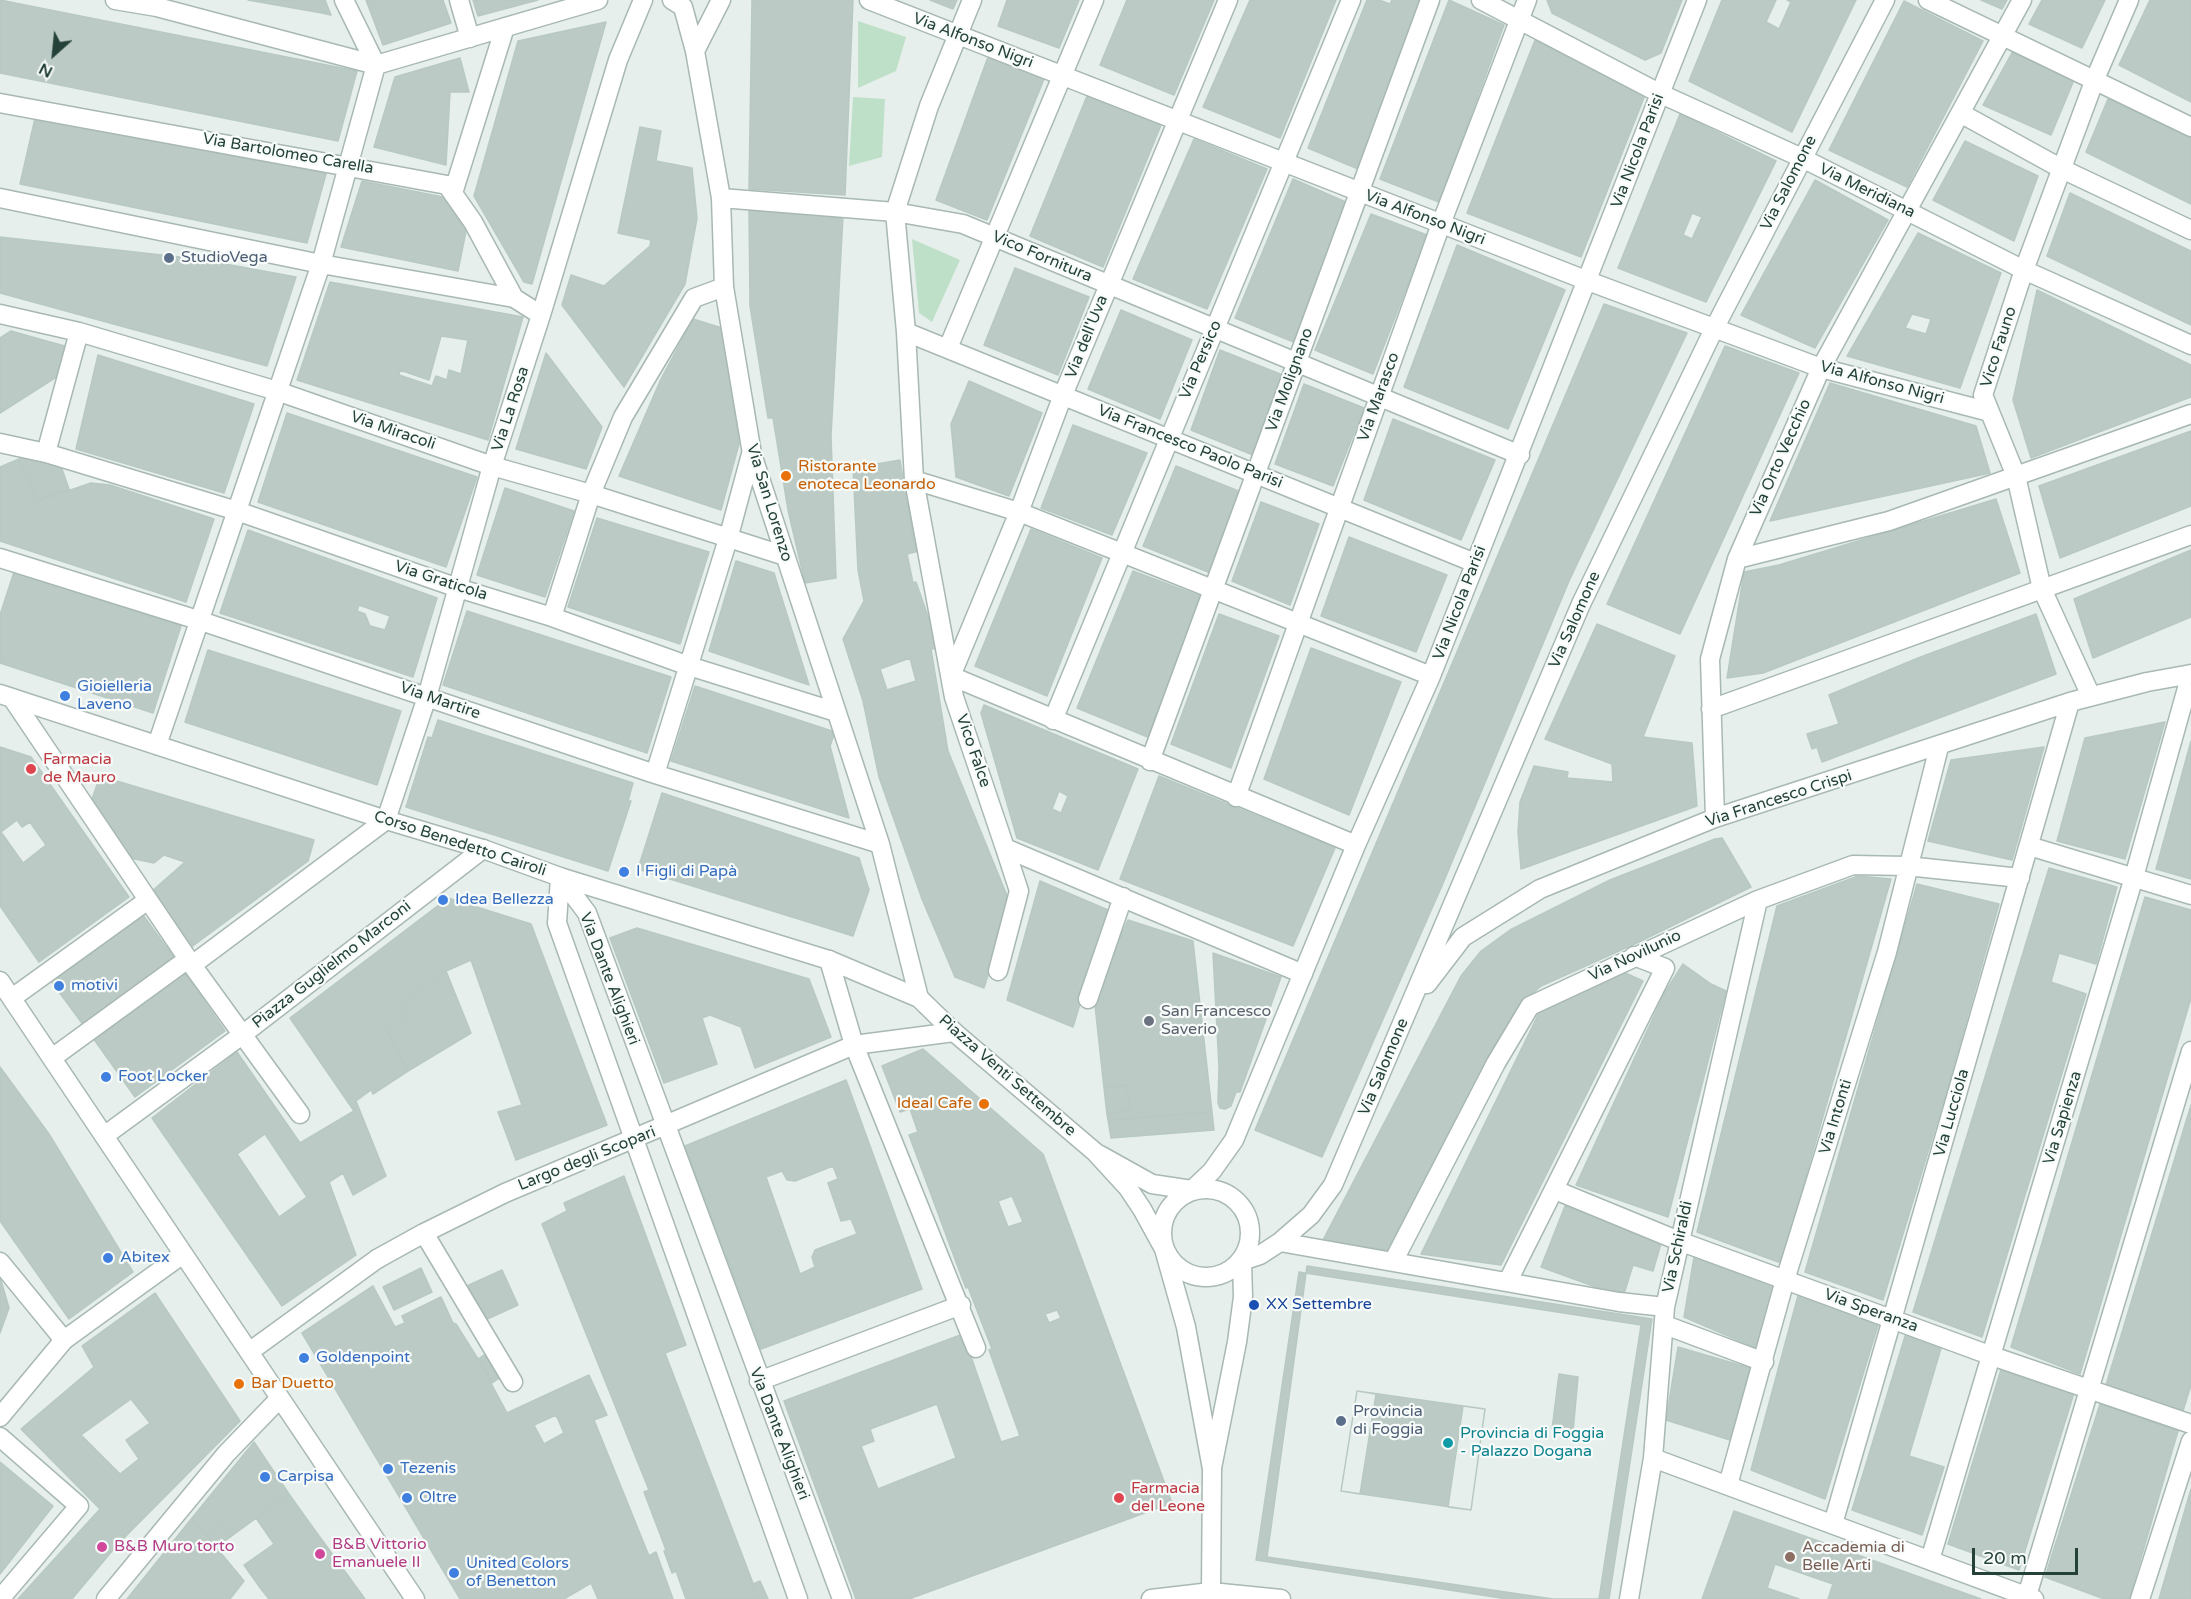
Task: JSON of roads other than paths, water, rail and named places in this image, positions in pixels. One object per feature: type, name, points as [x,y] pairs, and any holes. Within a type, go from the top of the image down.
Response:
[{"type":"street","points":[[115,0],[157,7],[376,65],[598,0]]},
{"type":"street","points":[[157,746],[321,264],[376,65],[344,0]]},
{"type":"street","points":[[459,0],[470,38]]},
{"type":"street","name":"Via La Rosa","points":[[386,820],[427,697],[492,466],[541,315],[618,60],[643,0]]},
{"type":"street","name":"Via San Lorenzo","points":[[672,0],[683,7],[695,51],[721,198],[724,287],[752,453],[880,844],[919,998]]},
{"type":"street","points":[[695,51],[721,0]]},
{"type":"street","name":"Via Alfonso Nigri","points":[[869,0],[1588,281],[1821,368],[1990,412]]},
{"type":"street","points":[[895,212],[930,106],[972,0]]},
{"type":"street","points":[[948,348],[1094,0]]},
{"type":"street","name":"Via dell'Uva","points":[[951,676],[1019,512],[1108,285],[1228,0]]},
{"type":"street","name":"Via Persico","points":[[1053,720],[1351,0]]},
{"type":"street","name":"Via Molignano","points":[[1150,761],[1430,0]]},
{"type":"street","name":"Via Meridiana","points":[[1481,0],[1661,94],[1802,158],[2024,270],[2191,345]]},
{"type":"street","name":"Via Marasco","points":[[1236,797],[1441,224],[1527,0]]},
{"type":"street","name":"Via Nicola Parisi","points":[[1192,1190],[1212,1171],[1234,1140],[1356,846],[1431,676],[1520,455],[1697,0]]},
{"type":"street","name":"Via Salomone","points":[[1280,1242],[1311,1215],[1333,1185],[1581,604],[1715,327],[1885,0]]},
{"type":"street","points":[[1928,0],[2191,127]]},
{"type":"street","name":"Via Orto Vecchio","points":[[1715,818],[1710,659],[1737,559],[1821,368],[1962,114],[2022,0]]},
{"type":"street","name":"Vico Fauno","points":[[2091,696],[2042,589],[2016,476],[1983,395],[2024,270],[2095,80],[2130,0]]},
{"type":"street","points":[[505,27],[453,193],[473,222],[514,297]]},
{"type":"street","name":"Via Bartolomeo Carella","points":[[0,103],[350,165],[447,185],[453,193]]},
{"type":"street","points":[[1962,114],[2062,169],[2191,230]]},
{"type":"street","points":[[0,198],[321,264],[514,297],[541,315]]},
{"type":"street","name":"Vico Fornitura","points":[[721,198],[895,212],[963,224],[1520,455]]},
{"type":"street","name":"Vico Falce","points":[[895,212],[906,332],[914,480],[954,697],[1019,891],[998,971]]},
{"type":"street","points":[[552,616],[591,494],[623,417],[683,312],[694,298],[724,287]]},
{"type":"street","name":"Via Miracoli","points":[[0,314],[79,332],[277,391],[492,466],[591,494],[784,556]]},
{"type":"street","points":[[46,453],[79,332]]},
{"type":"street","name":"Via Francesco Paolo Parisi","points":[[906,332],[1475,563]]},
{"type":"street","points":[[1737,559],[1889,520],[2191,414]]},
{"type":"street","name":"Via Graticola","points":[[0,443],[46,453],[237,511],[458,588],[552,616],[689,666],[836,712]]},
{"type":"street","points":[[655,774],[728,539],[752,453]]},
{"type":"street","points":[[914,480],[1019,512],[1298,625],[1431,676]]},
{"type":"street","points":[[1711,709],[2191,535]]},
{"type":"street","name":"Via Martire","points":[[1,561],[201,621],[655,774],[880,844]]},
{"type":"street","name":"Via Francesco Crispi","points":[[1411,1004],[1463,937],[1540,889],[1715,818],[1940,747],[2070,702],[2147,682],[2191,674]]},
{"type":"street","name":"Via Sapienza","points":[[1929,1560],[2134,877],[2191,674]]},
{"type":"street","points":[[951,676],[1356,846]]},
{"type":"street","name":"Corso Benedetto Cairoli","points":[[6,696],[386,820],[483,849],[560,877],[829,960],[919,998]]},
{"type":"street","name":"Piazza Guglielmo Marconi","points":[[6,696],[242,1035],[483,849]]},
{"type":"street","name":"Via Lucciola","points":[[1833,1524],[2070,702]]},
{"type":"street","name":"Via Intonti","points":[[1728,1485],[1785,1280],[1887,952],[1907,866],[1940,747]]},
{"type":"street","points":[[52,1058],[190,962],[386,820]]},
{"type":"street","points":[[2030,846],[2191,895]]},
{"type":"street","points":[[1005,848],[1303,974]]},
{"type":"street","name":"Via Novilunio","points":[[1394,1260],[1496,1063],[1530,1006],[1758,900],[1853,865],[1907,866],[2020,878]]},
{"type":"street","name":"Via Dante Alighieri","points":[[560,877],[587,913],[664,1128],[842,1599]]},
{"type":"street","name":"Via Dante Alighieri","points":[[560,877],[557,923],[632,1139],[798,1599]]},
{"type":"street","points":[[1088,999],[1123,897]]},
{"type":"street","points":[[12,998],[147,900]]},
{"type":"street","name":"Via Schiraldi","points":[[1629,1599],[1653,1458],[1665,1307],[1758,900]]},
{"type":"street","points":[[1508,1281],[1665,968],[1635,956]]},
{"type":"street","points":[[829,960],[854,1046],[961,1305],[976,1348]]},
{"type":"street","points":[[0,981],[415,1599]]},
{"type":"street","name":"Piazza Venti Settembre","points":[[919,998],[954,1032],[1095,1152],[1128,1188],[1164,1249],[1181,1270],[1206,1278],[1226,1273],[1242,1261],[1260,1255],[1280,1242]]},
{"type":"street","name":"Largo degli Scopari","points":[[249,1352],[377,1259],[505,1193],[632,1139],[664,1128],[854,1046],[954,1032]]},
{"type":"street","points":[[104,1136],[242,1035],[300,1114]]},
{"type":"street","points":[[1653,1458],[2031,1598],[2191,1051]]},
{"type":"street","name":"Piazza Venti Settembre","points":[[1095,1152],[1152,1184],[1192,1190],[1206,1188],[1220,1190],[1233,1197],[1243,1207],[1251,1234],[1242,1261],[1243,1298],[1237,1342],[1212,1469],[1211,1595]]},
{"type":"street","name":"Piazza Venti Settembre","points":[[1192,1190],[1179,1197],[1166,1214],[1161,1235],[1186,1327],[1212,1469]]},
{"type":"street","name":"Via Speranza","points":[[1554,1190],[1679,1241],[1785,1280],[1992,1356],[2191,1424]]},
{"type":"street","points":[[424,1233],[513,1382]]},
{"type":"street","points":[[1280,1242],[1394,1260],[1619,1302],[1665,1307]]},
{"type":"street","points":[[0,1417],[64,1340],[183,1254]]},
{"type":"street","points":[[0,1262],[64,1340]]},
{"type":"street","points":[[759,1381],[961,1305]]},
{"type":"street","points":[[1665,1325],[1764,1362]]},
{"type":"street","points":[[106,1599],[226,1454],[280,1398]]},
{"type":"street","points":[[0,1437],[79,1506],[0,1599]]},
{"type":"street","points":[[2140,1599],[2191,1441]]},
{"type":"street","points":[[1150,1599],[1211,1595],[1281,1599]]},
{"type":"place","name":"StudioVega","points":[[169,258]]},
{"type":"place","name":"Ristorante enoteca Leonardo","points":[[786,476]]},
{"type":"place","name":"Gioielleria Laveno","points":[[65,696]]},
{"type":"place","name":"Farmacia de Mauro","points":[[31,769]]},
{"type":"place","name":"I Figli di Papà","points":[[624,872]]},
{"type":"place","name":"Idea Bellezza","points":[[443,900]]},
{"type":"place","name":"motivi","points":[[59,986]]},
{"type":"place","name":"San Francesco Saverio","points":[[1149,1021]]},
{"type":"place","name":"Foot Locker","points":[[106,1077]]},
{"type":"place","name":"Ideal Cafe","points":[[984,1104]]},
{"type":"place","name":"Abitex","points":[[108,1258]]},
{"type":"place","name":"XX Settembre","points":[[1254,1305]]},
{"type":"place","name":"Goldenpoint","points":[[304,1358]]},
{"type":"place","name":"Bar Duetto","points":[[239,1384]]},
{"type":"place","name":"Provincia di Foggia","points":[[1341,1421]]},
{"type":"place","name":"Provincia di Foggia - Palazzo Dogana","points":[[1448,1443]]},
{"type":"place","name":"Tezenis","points":[[388,1469]]},
{"type":"place","name":"Carpisa","points":[[265,1477]]},
{"type":"place","name":"Oltre","points":[[407,1498]]},
{"type":"place","name":"Farmacia del Leone","points":[[1119,1498]]},
{"type":"place","name":"B&B Muro torto","points":[[102,1547]]},
{"type":"place","name":"B&B Vittorio Emanuele II","points":[[320,1554]]},
{"type":"place","name":"Accademia di Belle Arti","points":[[1790,1557]]},
{"type":"place","name":"United Colors of Benetton","points":[[454,1573]]}]
